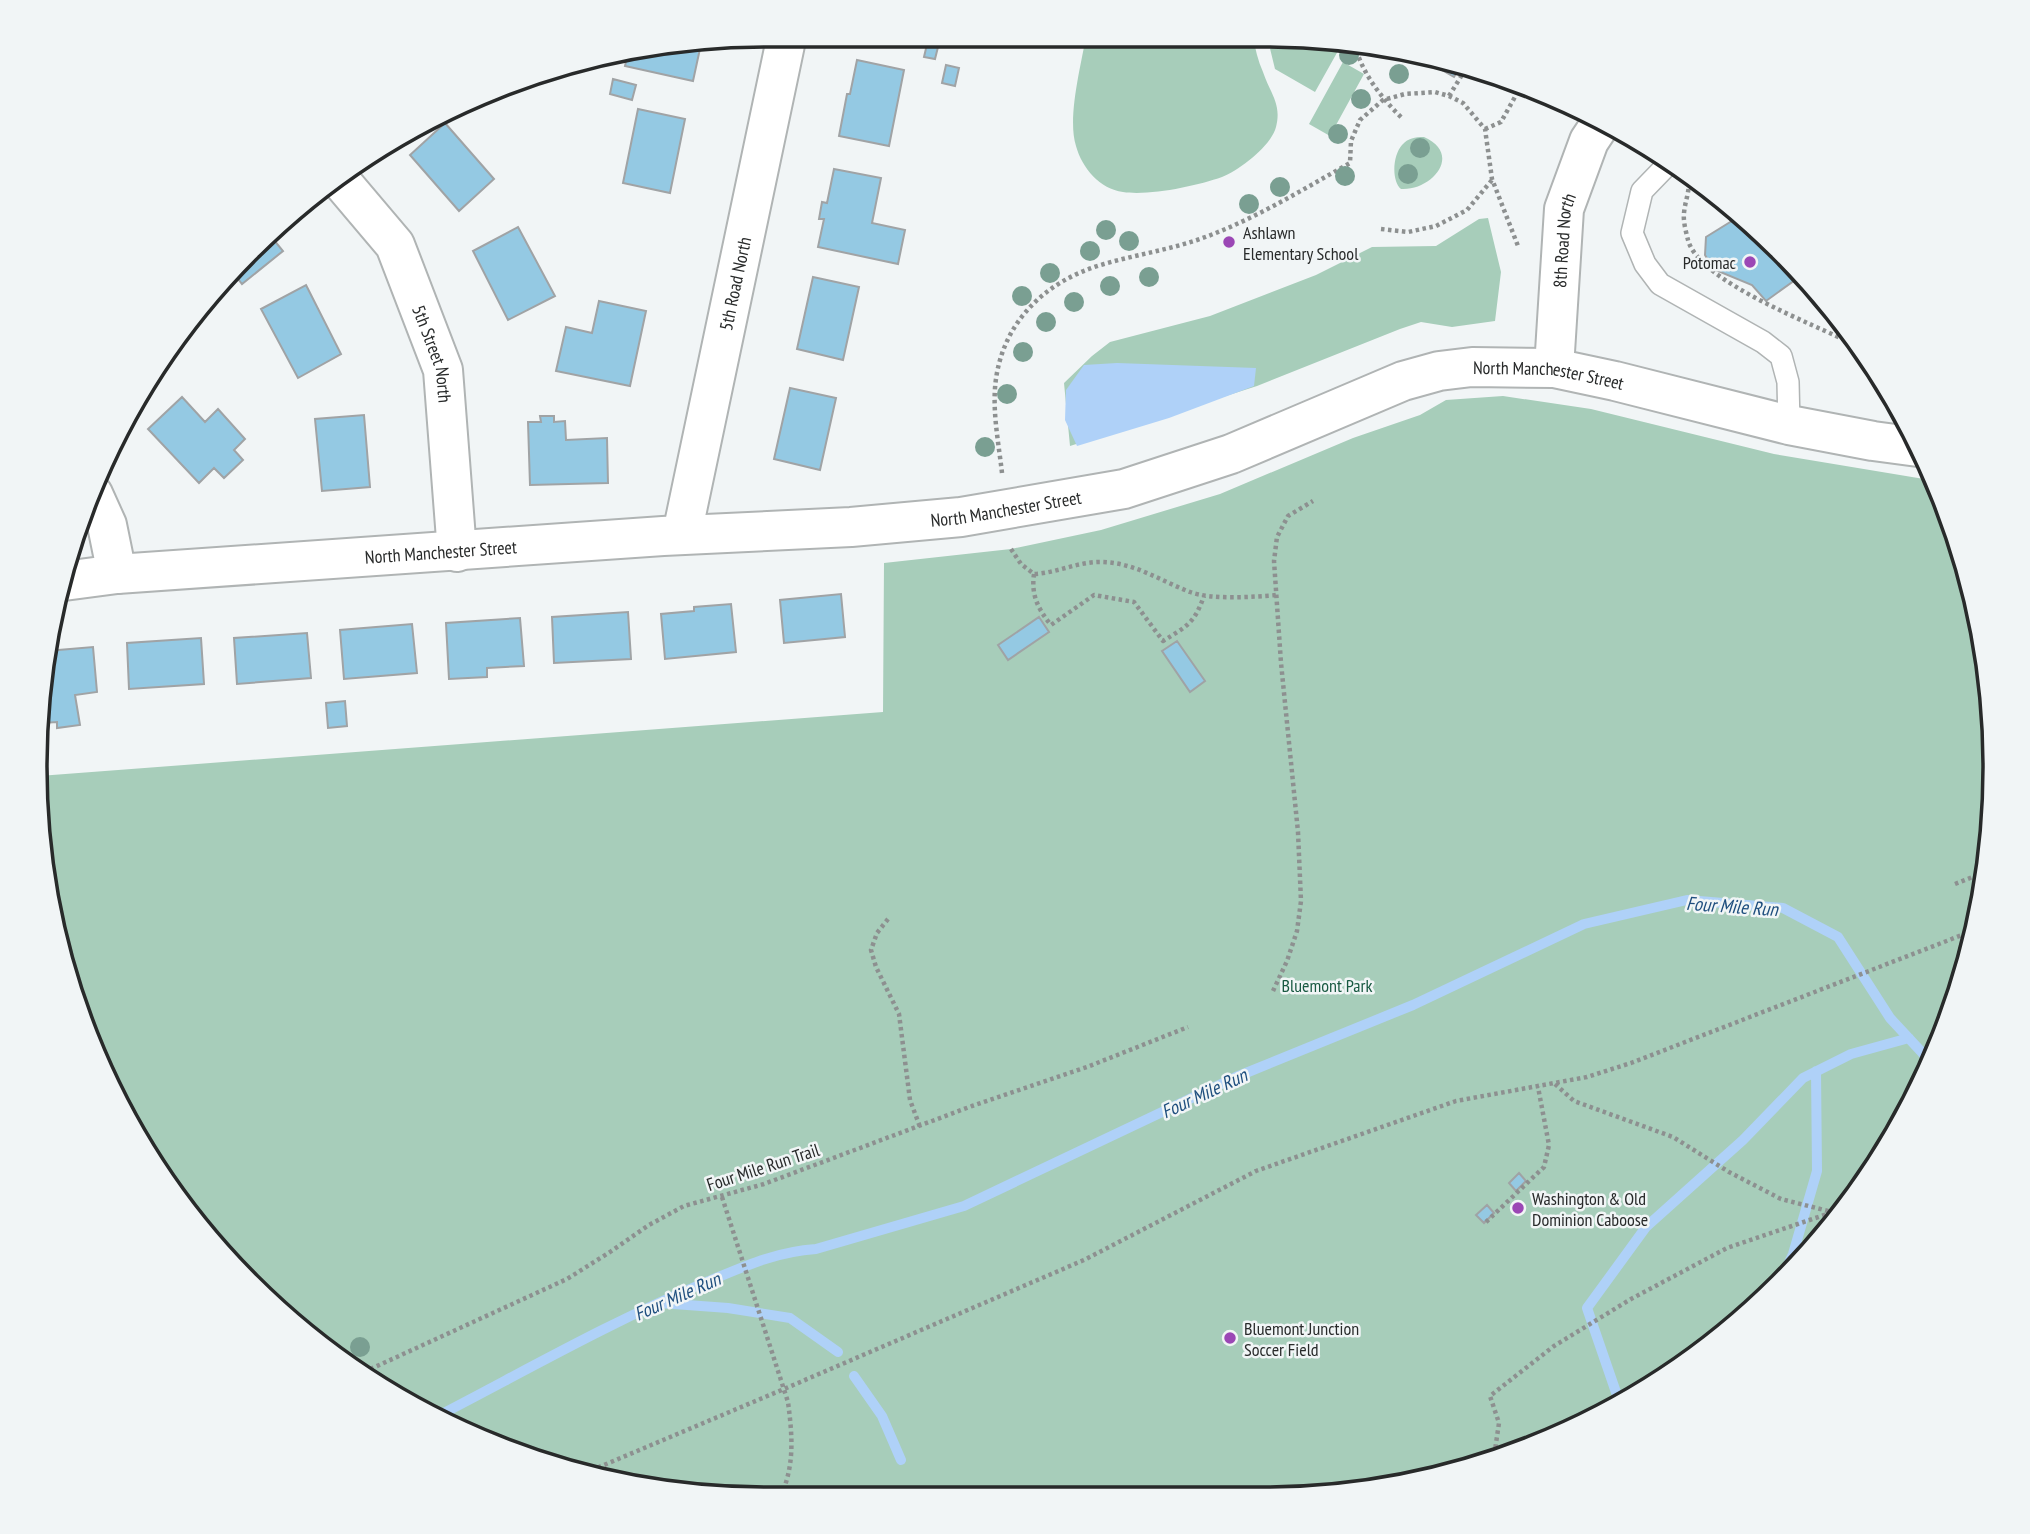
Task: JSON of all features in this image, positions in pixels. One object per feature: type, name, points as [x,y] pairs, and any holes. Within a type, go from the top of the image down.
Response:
[{"type":"street","name":"5th Road North","points":[[682,534],[785,47]]},
{"type":"street","name":"8th Road North","points":[[1553,368],[1564,209],[1589,141],[1597,130]]},
{"type":"street","name":"5th Street North","points":[[344,185],[394,245],[443,370],[457,551]]},
{"type":"street","name":"North Manchester Street","points":[[72,580],[117,574],[682,534],[851,527],[961,517],[1124,489],[1231,454],[1329,411],[1413,379],[1472,367],[1553,368],[1790,425],[1907,446]]},
{"type":"street","points":[[97,504],[107,525],[117,574]]},
{"type":"lane","points":[[1669,173],[1643,191],[1637,212],[1632,233],[1645,264],[1660,284],[1763,342],[1781,356],[1788,382],[1790,425]]},
{"type":"path","points":[[1357,53],[1383,100],[1403,119]]},
{"type":"path","points":[[1449,96],[1462,76]]},
{"type":"path","points":[[1002,474],[995,388],[1000,358],[1011,330],[1035,302],[1065,281],[1102,264],[1171,249],[1253,217],[1350,163],[1351,141],[1360,120],[1383,100],[1405,94],[1435,92],[1463,103],[1485,129],[1492,179],[1518,246]]},
{"type":"path","points":[[1485,129],[1501,122],[1517,94]]},
{"type":"path","points":[[1381,229],[1408,232],[1436,226],[1466,210],[1492,179]]},
{"type":"path","points":[[1689,187],[1683,215],[1688,243],[1707,268],[1744,293],[1841,338]]},
{"type":"path","points":[[1273,991],[1297,931],[1301,901],[1298,832],[1274,561],[1277,537],[1288,516],[1313,501]]},
{"type":"path","points":[[1011,548],[1021,564],[1034,574],[1103,562],[1157,576],[1191,593],[1204,596],[1277,595]]},
{"type":"path","points":[[1034,574],[1032,583],[1035,600],[1040,612],[1051,625],[1094,595],[1134,602],[1163,641],[1191,624],[1204,596]]},
{"type":"path","points":[[1955,884],[1974,876]]},
{"type":"path","points":[[888,919],[877,933],[871,950],[876,967],[899,1014],[910,1100],[920,1127]]},
{"type":"path","points":[[600,1467],[1084,1260],[1256,1171],[1456,1101],[1555,1084],[1631,1063],[1962,935]]},
{"type":"path","name":"Four Mile Run Trail","points":[[372,1368],[567,1279],[649,1225],[684,1206],[764,1184],[972,1106],[1087,1067],[1188,1027]]},
{"type":"path","points":[[1555,1084],[1574,1101],[1672,1137],[1729,1172],[1781,1199],[1829,1211]]},
{"type":"path","points":[[1486,1222],[1544,1167],[1549,1145],[1538,1087]]},
{"type":"path","points":[[722,1197],[788,1402],[793,1437],[791,1462],[785,1487]]},
{"type":"path","points":[[1495,1449],[1499,1423],[1490,1396],[1554,1346],[1630,1299],[1727,1248],[1827,1214]]},
{"type":"green space","points":[[1084,47],[1255,47],[1276,105],[1276,127],[1268,142],[1246,163],[1222,177],[1187,187],[1146,193],[1123,192],[1107,187],[1093,176],[1079,154],[1073,121]]},
{"type":"green space","points":[[1270,47],[1338,51],[1315,92],[1275,69]]},
{"type":"green space","points":[[1343,62],[1364,74],[1330,136],[1309,124]]},
{"type":"green space","points":[[1424,137],[1435,144],[1441,153],[1439,170],[1423,184],[1401,189],[1395,174],[1399,149],[1409,139]]},
{"type":"green space","points":[[1488,218],[1501,272],[1495,321],[1452,327],[1421,322],[1257,386],[1070,446],[1064,383],[1110,342],[1210,316],[1316,275],[1372,247],[1436,246],[1479,219]]},
{"type":"green space","name":"Bluemont Park","points":[[1503,396],[1591,409],[1774,454],[1922,479],[1945,536],[1958,581],[1977,673],[1983,767],[1977,861],[1969,907],[1945,998],[1909,1085],[1861,1167],[1834,1205],[1772,1276],[1701,1338],[1623,1390],[1581,1413],[1494,1449],[1449,1462],[1357,1481],[1310,1485],[767,1487],[673,1481],[627,1473],[536,1449],[449,1413],[367,1365],[329,1338],[292,1308],[226,1242],[169,1167],[121,1085],[85,998],[61,907],[53,861],[47,775],[883,712],[884,563],[1011,549],[1101,530],[1220,494],[1353,438],[1420,415],[1446,400]]},
{"type":"water","points":[[1117,363],[1256,368],[1254,386],[1169,418],[1077,446],[1065,420],[1066,390],[1084,365]]},
{"type":"building","points":[[926,47],[938,47],[935,59],[924,57]]},
{"type":"building","points":[[700,51],[693,81],[625,66],[627,61]]},
{"type":"building","points":[[857,60],[904,70],[889,146],[839,136]]},
{"type":"building","points":[[946,65],[959,68],[955,86],[942,83]]},
{"type":"building","points":[[613,79],[636,85],[632,100],[610,94]]},
{"type":"building","points":[[638,109],[685,119],[670,193],[623,183]]},
{"type":"building","points":[[445,123],[494,179],[459,211],[410,155]]},
{"type":"building","points":[[834,169],[881,178],[872,223],[905,230],[898,264],[818,247],[824,219],[819,219],[822,202],[827,203]]},
{"type":"building","name":"Potomac","points":[[1732,221],[1794,281],[1766,301],[1752,285],[1713,269],[1705,255],[1706,237]]},
{"type":"building","points":[[518,227],[555,296],[508,320],[473,251]]},
{"type":"building","points":[[275,242],[283,251],[242,284],[238,279]]},
{"type":"building","points":[[813,277],[859,287],[843,360],[797,349]]},
{"type":"building","points":[[306,285],[341,354],[298,378],[261,309]]},
{"type":"building","points":[[599,301],[646,311],[630,386],[556,371],[566,327],[592,333]]},
{"type":"building","points":[[790,388],[836,398],[820,470],[774,459]]},
{"type":"building","points":[[182,397],[205,422],[218,409],[245,439],[234,450],[243,460],[224,478],[214,468],[199,483],[148,429]]},
{"type":"building","points":[[364,415],[370,487],[322,491],[315,419]]},
{"type":"building","points":[[540,416],[554,416],[554,422],[565,421],[566,440],[607,438],[608,483],[530,485],[528,422],[541,422]]},
{"type":"building","points":[[841,594],[845,637],[784,643],[780,600]]},
{"type":"building","points":[[731,604],[736,652],[665,659],[661,614],[694,611],[694,607]]},
{"type":"building","points":[[628,612],[631,659],[554,663],[552,617]]},
{"type":"building","points":[[1039,617],[1049,632],[1008,660],[998,645]]},
{"type":"building","points":[[520,618],[524,666],[487,668],[487,677],[449,679],[446,623]]},
{"type":"building","points":[[412,624],[417,673],[344,679],[340,630]]},
{"type":"building","points":[[307,633],[311,678],[237,684],[234,638]]},
{"type":"building","points":[[201,638],[204,684],[129,689],[127,643]]},
{"type":"building","points":[[1177,641],[1205,681],[1190,692],[1162,651]]},
{"type":"building","points":[[93,647],[97,692],[75,695],[80,725],[57,728],[57,722],[49,723],[57,650]]},
{"type":"building","points":[[345,701],[347,726],[328,728],[326,703]]},
{"type":"building","points":[[1519,1173],[1526,1181],[1516,1191],[1509,1183]]},
{"type":"building","points":[[1487,1205],[1494,1213],[1484,1223],[1476,1215]]},
{"type":"waterway","name":"Four Mile Run","points":[[446,1412],[602,1330],[704,1283],[772,1257],[816,1249],[964,1206],[1236,1077],[1413,1005],[1584,924],[1687,900],[1783,908],[1838,937],[1890,1018],[1923,1053]]},
{"type":"waterway","points":[[1616,1394],[1587,1308],[1646,1227],[1743,1140],[1803,1078],[1851,1054],[1909,1038]]},
{"type":"waterway","points":[[1793,1254],[1817,1171],[1816,1071]]},
{"type":"waterway","points":[[660,1303],[728,1308],[790,1318],[838,1352]]},
{"type":"waterway","points":[[854,1376],[882,1416],[901,1460]]},
{"type":"place","name":"Ashlawn Elementary School","points":[[1229,242]]},
{"type":"place","name":"Potomac","points":[[1750,262]]},
{"type":"place","name":"Washington & Old Dominion Caboose","points":[[1518,1208]]},
{"type":"place","name":"Bluemont Junction Soccer Field","points":[[1230,1338]]}]
